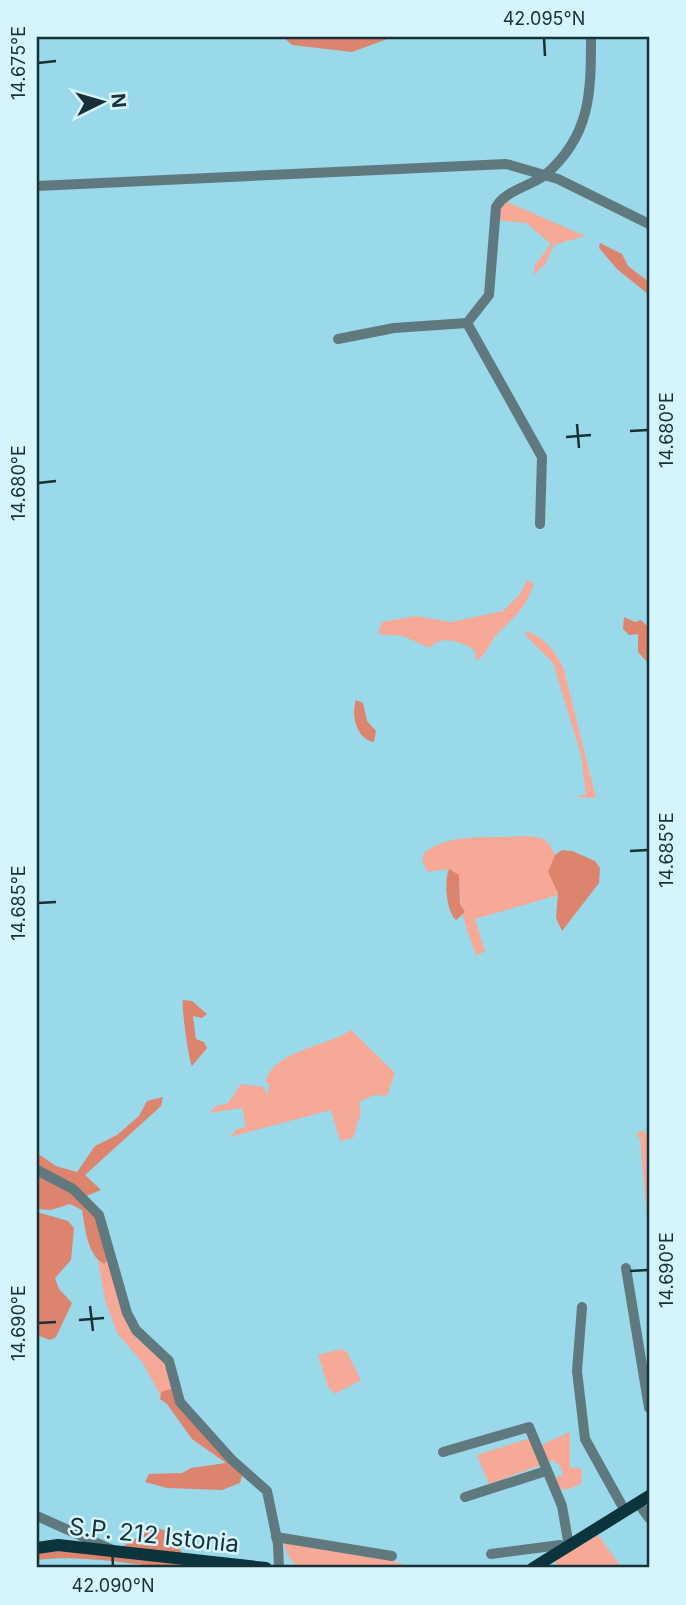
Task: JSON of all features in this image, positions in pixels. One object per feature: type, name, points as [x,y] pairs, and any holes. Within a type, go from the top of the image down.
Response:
[{"type":"main road","points":[[533,1568],[644,1499]]},
{"type":"main road","name":"S.P. 212 Istonia","points":[[37,1548],[58,1545],[115,1551],[160,1562],[266,1568]]},
{"type":"street","points":[[338,340],[394,328],[467,323],[489,295],[496,207],[501,198],[545,175],[582,131],[587,114],[591,37]]},
{"type":"street","points":[[37,186],[506,164],[545,175],[649,224]]},
{"type":"street","points":[[467,323],[542,457],[540,524]]},
{"type":"street","points":[[37,1170],[73,1189],[99,1215],[116,1277],[136,1329],[169,1361],[180,1402],[232,1460],[267,1491],[279,1568]]},
{"type":"street","points":[[626,1268],[649,1408]]},
{"type":"street","points":[[582,1307],[577,1371],[585,1439],[625,1511]]},
{"type":"street","points":[[443,1452],[529,1427],[562,1506],[568,1547],[560,1545],[491,1554]]},
{"type":"street","points":[[465,1497],[546,1471]]},
{"type":"street","points":[[644,1499],[649,1518]]},
{"type":"street","points":[[37,1516],[110,1546],[115,1551]]},
{"type":"street","points":[[276,1537],[392,1556]]},
{"type":"shaded area","points":[[283,37],[393,37],[352,52],[292,45]]},
{"type":"shaded area","points":[[503,200],[585,236],[554,245],[545,264],[533,275],[535,265],[551,244],[526,223],[496,220]]},
{"type":"shaded area","points":[[600,243],[622,254],[628,266],[649,282],[649,295],[617,269],[599,248]]},
{"type":"shaded area","points":[[527,580],[534,584],[523,607],[476,661],[474,650],[458,642],[440,641],[430,648],[403,636],[378,634],[382,622],[416,616],[451,622],[503,611],[520,594]]},
{"type":"shaded area","points":[[624,617],[635,622],[641,620],[649,628],[649,664],[638,652],[638,634],[629,635],[623,629]]},
{"type":"shaded area","points":[[528,631],[550,647],[564,670],[596,798],[575,797],[586,794],[581,755],[553,663],[527,637],[525,634]]},
{"type":"shaded area","points":[[356,700],[363,703],[367,721],[376,731],[374,742],[363,736],[356,726]]},
{"type":"shaded area","points":[[522,836],[543,839],[552,849],[555,855],[552,875],[558,895],[475,919],[485,952],[476,955],[462,910],[460,882],[449,869],[428,872],[422,860],[424,853],[434,846],[458,839]]},
{"type":"shaded area","points":[[562,850],[572,851],[595,861],[600,868],[599,883],[562,931],[556,918],[558,893],[548,872],[555,855]]},
{"type":"shaded area","points":[[449,869],[459,875],[460,904],[465,912],[456,920],[450,910],[447,895]]},
{"type":"shaded area","points":[[183,1000],[192,1001],[207,1014],[202,1018],[193,1016],[196,1039],[204,1042],[207,1048],[192,1066],[183,1012]]},
{"type":"shaded area","points":[[351,1030],[395,1073],[387,1096],[374,1095],[359,1102],[361,1112],[353,1138],[340,1141],[331,1110],[230,1137],[237,1129],[246,1127],[242,1108],[209,1113],[216,1106],[228,1103],[241,1084],[263,1087],[268,1095],[269,1083],[265,1082],[270,1071],[279,1062]]},
{"type":"shaded area","points":[[163,1097],[161,1106],[85,1175],[101,1190],[84,1197],[37,1168],[37,1153],[56,1166],[77,1172],[95,1146],[117,1135],[139,1116],[147,1101]]},
{"type":"shaded area","points":[[643,1130],[649,1136],[649,1240],[640,1139],[636,1134]]},
{"type":"shaded area","points":[[37,1171],[50,1176],[96,1213],[108,1260],[104,1264],[90,1247],[82,1210],[70,1204],[51,1210],[37,1209]]},
{"type":"shaded area","points":[[37,1212],[68,1221],[74,1228],[71,1260],[55,1278],[59,1289],[72,1303],[56,1337],[50,1340],[37,1335]]},
{"type":"shaded area","points":[[108,1260],[128,1318],[168,1363],[177,1390],[160,1394],[142,1362],[117,1333],[105,1300],[98,1261],[104,1264]]},
{"type":"shaded area","points":[[341,1349],[347,1352],[361,1380],[335,1394],[328,1387],[318,1355]]},
{"type":"shaded area","points":[[177,1390],[246,1477],[242,1476],[240,1483],[222,1490],[167,1488],[145,1482],[149,1474],[182,1473],[191,1468],[226,1463],[192,1439],[167,1404],[160,1399],[161,1392]]},
{"type":"shaded area","points":[[570,1432],[570,1467],[582,1469],[581,1484],[565,1490],[558,1487],[554,1478],[563,1475],[559,1463],[556,1464],[554,1460],[547,1462],[541,1445]]},
{"type":"shaded area","points":[[531,1438],[541,1465],[489,1484],[477,1455]]},
{"type":"shaded area","points":[[155,1527],[171,1533],[183,1555],[120,1548]]},
{"type":"shaded area","points":[[598,1535],[622,1568],[560,1568],[554,1561]]},
{"type":"shaded area","points":[[283,1540],[368,1553],[415,1568],[298,1568],[288,1556]]},
{"type":"shaded area","points":[[72,1550],[195,1565],[193,1568],[154,1566],[76,1558],[37,1560],[37,1553]]}]
